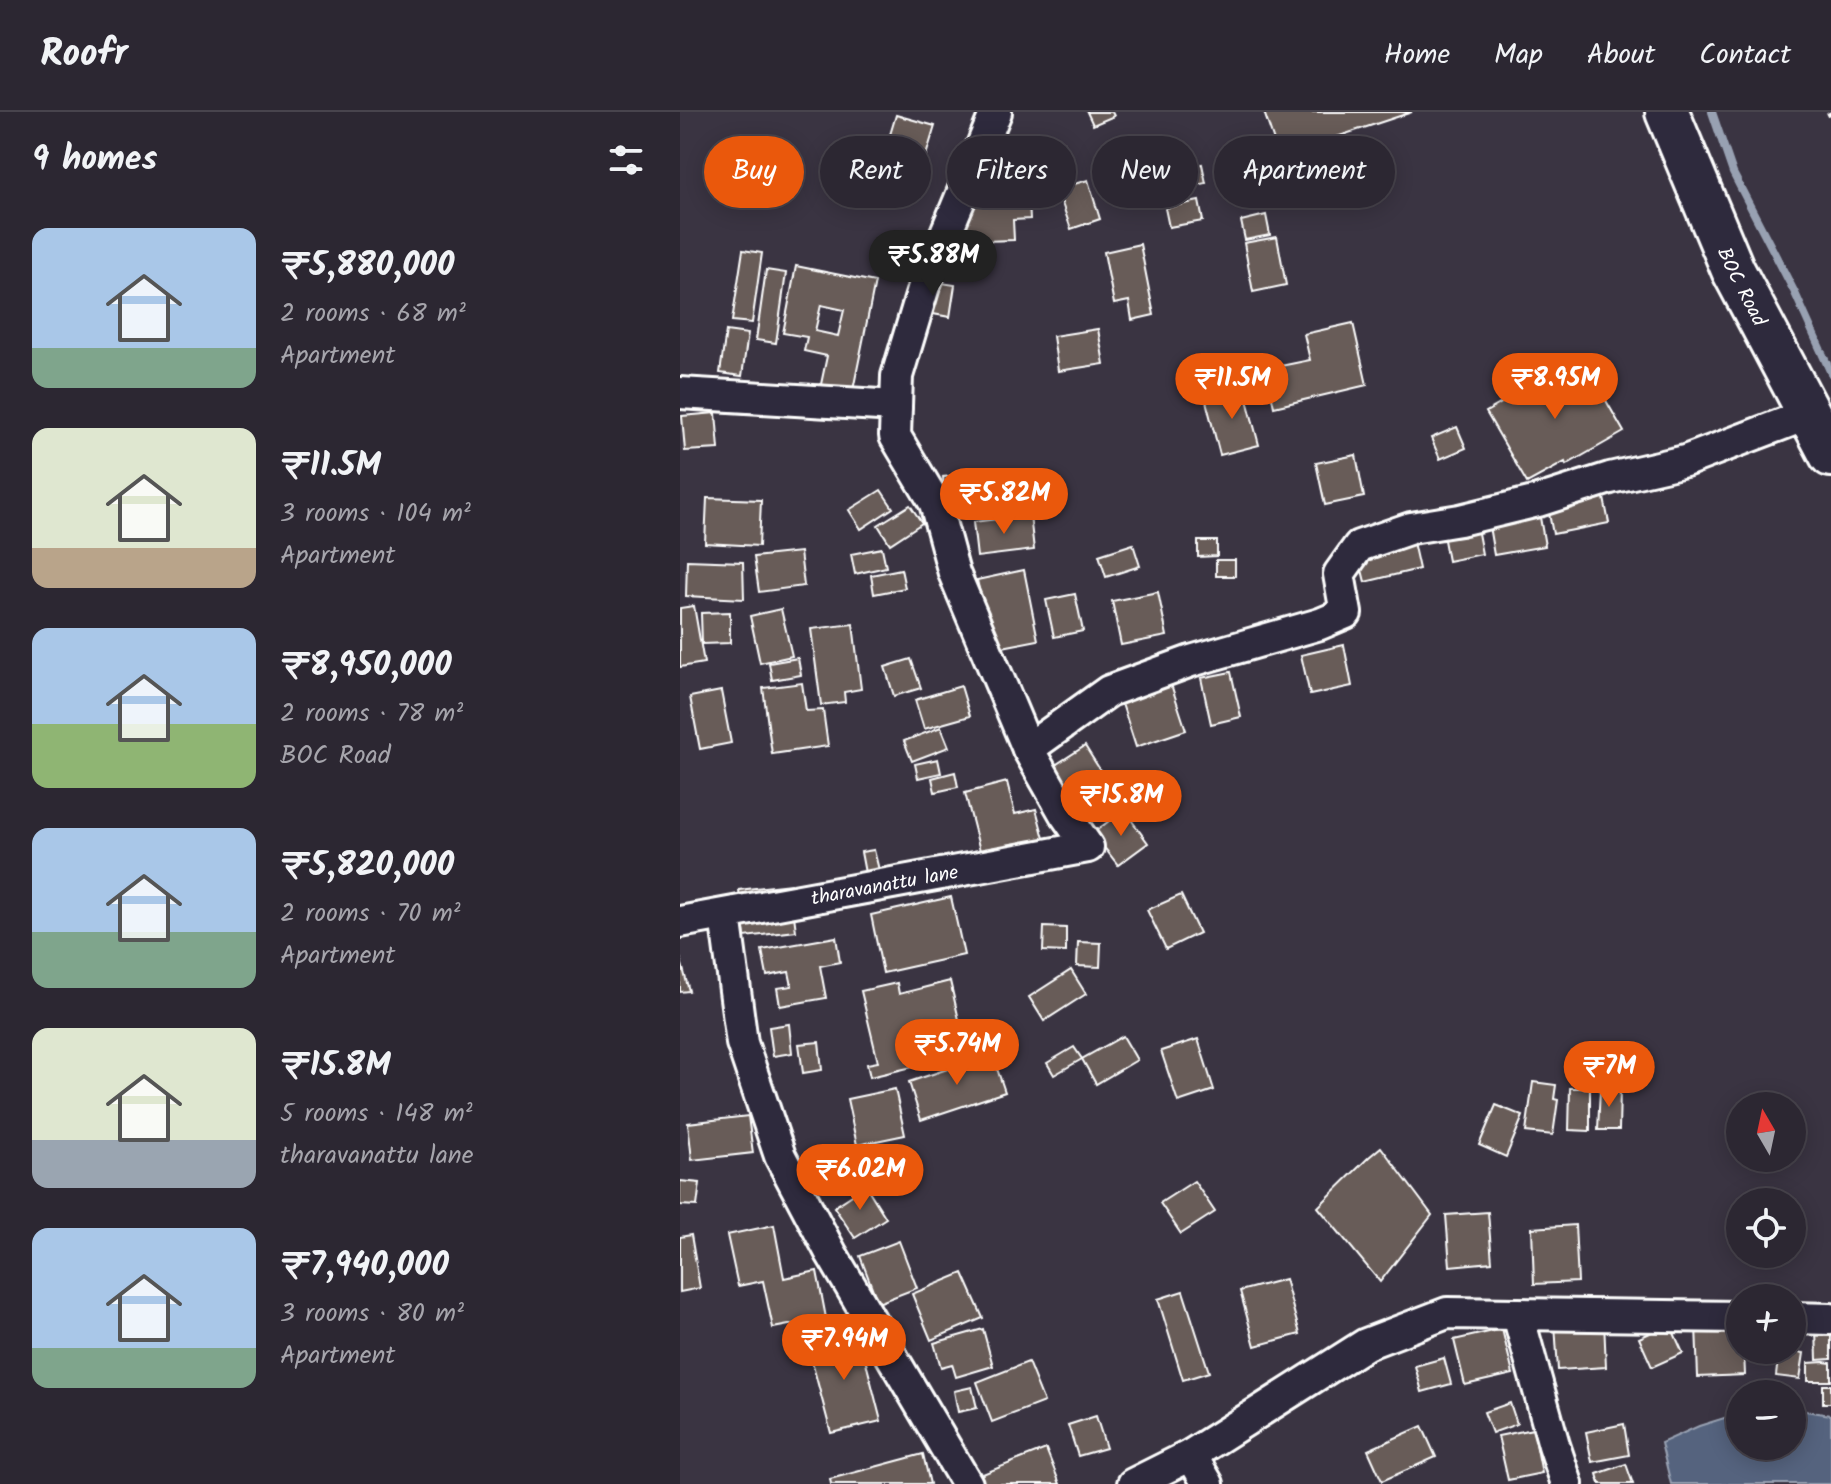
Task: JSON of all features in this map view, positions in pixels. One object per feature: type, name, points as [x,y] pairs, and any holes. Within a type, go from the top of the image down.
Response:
[{"type":"street","points":[[996,112],[924,286],[897,376],[895,436],[935,503],[954,573],[1028,749],[1109,691],[1191,661],[1320,624],[1346,613],[1339,574],[1359,546],[1411,528],[1460,520],[1610,478],[1685,461],[1809,414]]},
{"type":"street","name":"BOC Road","points":[[1667,112],[1733,270],[1831,455]]},
{"type":"street","points":[[680,393],[896,406]]},
{"type":"street","name":"tharavanattu lane","points":[[680,922],[1088,847],[1028,749]]},
{"type":"street","points":[[725,915],[742,1043],[780,1156],[831,1253],[967,1484]]},
{"type":"street","points":[[1133,1484],[1191,1455],[1366,1344],[1447,1313],[1726,1317]]},
{"type":"street","points":[[1518,1315],[1567,1484]]},
{"type":"street","points":[[1806,1318],[1831,1319]]},
{"type":"street","points":[[1191,1455],[1208,1484]]},
{"type":"water","points":[[1806,1411],[1831,1415],[1831,1484],[1671,1484],[1661,1443],[1726,1417],[1726,1460],[1806,1460]]},
{"type":"building","points":[[1087,112],[1112,112],[1114,116],[1093,125]]},
{"type":"building","points":[[1264,112],[1412,112],[1339,136],[1272,136]]},
{"type":"building","points":[[896,115],[935,126],[931,139],[931,136],[890,136]]},
{"type":"building","points":[[1202,164],[1206,183],[1198,185],[1198,165]]},
{"type":"building","points":[[1088,180],[1092,208],[1097,208],[1100,219],[1071,229],[1064,208],[1076,208],[1076,183]]},
{"type":"building","points":[[1198,201],[1203,221],[1169,227],[1165,208],[1198,208]]},
{"type":"building","points":[[963,208],[1029,208],[1030,219],[1013,220],[1014,240],[953,242]]},
{"type":"building","points":[[1266,215],[1270,235],[1245,240],[1241,221]]},
{"type":"building","points":[[1277,237],[1286,285],[1253,292],[1244,243]]},
{"type":"building","points":[[1140,244],[1154,315],[1132,320],[1129,301],[1114,304],[1104,252]]},
{"type":"building","points":[[743,250],[762,253],[752,323],[732,321]]},
{"type":"building","points":[[796,266],[875,282],[852,395],[820,389],[827,356],[804,351],[807,337],[783,333]],"holes":[[[821,305],[844,310],[838,336],[815,331]]]},
{"type":"building","points":[[766,270],[786,273],[776,343],[756,340]]},
{"type":"building","points":[[916,279],[955,285],[950,317],[910,310]]},
{"type":"building","points":[[1353,323],[1367,385],[1274,407],[1266,369],[1310,360],[1304,334]]},
{"type":"building","points":[[1098,329],[1104,364],[1058,371],[1053,336]]},
{"type":"building","points":[[726,331],[748,334],[742,376],[720,373]]},
{"type":"building","points":[[1581,357],[1624,432],[1527,483],[1486,412]]},
{"type":"building","points":[[1244,388],[1259,445],[1220,455],[1205,397]]},
{"type":"building","points":[[716,413],[719,449],[685,451],[682,416]]},
{"type":"building","points":[[1457,427],[1466,448],[1440,459],[1431,438]]},
{"type":"building","points":[[1356,455],[1364,497],[1325,505],[1316,463]]},
{"type":"building","points":[[991,472],[996,510],[947,515],[943,477]]},
{"type":"building","points":[[1602,488],[1609,523],[1553,534],[1546,498]]},
{"type":"building","points":[[881,490],[893,508],[861,529],[849,510]]},
{"type":"building","points":[[1536,494],[1545,546],[1494,555],[1485,503]]},
{"type":"building","points":[[707,498],[761,500],[759,546],[705,543]]},
{"type":"building","points":[[910,505],[922,523],[890,544],[878,525]]},
{"type":"building","points":[[1474,512],[1482,554],[1448,561],[1440,519]]},
{"type":"building","points":[[1030,515],[1034,550],[977,557],[973,522]]},
{"type":"building","points":[[1409,524],[1419,569],[1365,582],[1354,537]]},
{"type":"building","points":[[1198,541],[1217,541],[1217,556],[1198,557]]},
{"type":"building","points":[[1133,544],[1140,566],[1106,577],[1099,555]]},
{"type":"building","points":[[882,548],[886,567],[855,574],[851,554]]},
{"type":"building","points":[[800,552],[804,586],[759,592],[754,557]]},
{"type":"building","points":[[687,560],[743,562],[744,599],[686,596]]},
{"type":"building","points":[[1216,560],[1235,560],[1235,576],[1216,576]]},
{"type":"building","points":[[901,569],[905,588],[874,594],[871,575]]},
{"type":"building","points":[[1024,570],[1038,640],[992,649],[977,580]]},
{"type":"building","points":[[1158,592],[1167,636],[1121,645],[1112,601]]},
{"type":"building","points":[[1075,594],[1083,631],[1054,637],[1046,600]]},
{"type":"building","points":[[694,606],[704,663],[680,667],[680,608]]},
{"type":"building","points":[[781,609],[792,656],[760,663],[750,616]]},
{"type":"building","points":[[730,612],[730,643],[702,644],[701,613]]},
{"type":"building","points":[[853,624],[861,689],[844,692],[845,702],[821,705],[811,629]]},
{"type":"building","points":[[1344,645],[1352,686],[1310,695],[1301,655]]},
{"type":"building","points":[[798,658],[801,675],[772,680],[769,663]]},
{"type":"building","points":[[911,659],[921,688],[894,696],[885,667]]},
{"type":"building","points":[[1165,666],[1186,730],[1136,747],[1115,682]]},
{"type":"building","points":[[1231,672],[1241,717],[1211,724],[1201,678]]},
{"type":"building","points":[[802,683],[806,711],[823,710],[828,746],[772,754],[763,688]]},
{"type":"building","points":[[961,686],[970,716],[924,729],[915,700]]},
{"type":"building","points":[[721,691],[731,743],[700,749],[690,697]]},
{"type":"building","points":[[941,727],[949,747],[912,761],[904,741]]},
{"type":"building","points":[[1085,746],[1109,784],[1073,806],[1049,769]]},
{"type":"building","points":[[938,759],[941,773],[918,778],[915,764]]},
{"type":"building","points":[[955,772],[958,787],[935,792],[932,778]]},
{"type":"building","points":[[1007,782],[1015,814],[1036,809],[1048,853],[985,870],[965,793]]},
{"type":"building","points":[[1124,810],[1148,843],[1118,865],[1093,833]]},
{"type":"building","points":[[874,850],[879,870],[865,873],[861,852]]},
{"type":"building","points":[[790,884],[796,931],[745,937],[739,890]]},
{"type":"building","points":[[1181,895],[1199,933],[1166,949],[1147,910]]},
{"type":"building","points":[[951,897],[964,955],[883,973],[871,915]]},
{"type":"building","points":[[1044,927],[1066,928],[1066,952],[1043,951]]},
{"type":"building","points":[[836,937],[840,962],[820,966],[826,998],[780,1006],[777,988],[792,986],[789,972],[767,976],[762,950]]},
{"type":"building","points":[[1078,942],[1101,943],[1100,967],[1077,966]]},
{"type":"building","points":[[680,957],[689,991],[680,992]]},
{"type":"building","points":[[1071,970],[1086,994],[1044,1021],[1029,997]]},
{"type":"building","points":[[950,981],[967,1054],[870,1077],[867,1064],[878,1062],[861,991],[897,983],[899,994]]},
{"type":"building","points":[[789,1024],[792,1053],[773,1056],[769,1027]]},
{"type":"building","points":[[1123,1036],[1137,1060],[1096,1084],[1082,1059]]},
{"type":"building","points":[[1198,1039],[1214,1090],[1178,1102],[1161,1051]]},
{"type":"building","points":[[819,1042],[822,1070],[803,1073],[799,1044]]},
{"type":"building","points":[[1074,1047],[1082,1059],[1054,1075],[1047,1063]]},
{"type":"building","points":[[992,1054],[1005,1092],[921,1120],[909,1082]]},
{"type":"building","points":[[1533,1082],[1556,1085],[1554,1099],[1558,1100],[1553,1135],[1526,1132]]},
{"type":"building","points":[[1570,1088],[1590,1088],[1590,1131],[1569,1130]]},
{"type":"building","points":[[1600,1088],[1620,1088],[1619,1130],[1598,1130]]},
{"type":"building","points":[[895,1089],[905,1135],[857,1145],[847,1099]]},
{"type":"building","points":[[1496,1105],[1523,1116],[1506,1157],[1479,1145]]},
{"type":"building","points":[[748,1116],[753,1153],[692,1160],[688,1123]]},
{"type":"building","points":[[1381,1147],[1432,1215],[1380,1282],[1318,1207]]},
{"type":"building","points":[[680,1181],[700,1183],[697,1206],[680,1205]]},
{"type":"building","points":[[1194,1181],[1215,1212],[1181,1234],[1160,1203]]},
{"type":"building","points":[[866,1186],[886,1218],[855,1238],[834,1207]]},
{"type":"building","points":[[1488,1212],[1492,1262],[1450,1266],[1446,1215]]},
{"type":"building","points":[[774,1225],[784,1278],[817,1271],[826,1318],[773,1328],[763,1281],[738,1286],[727,1235]]},
{"type":"building","points":[[1575,1225],[1578,1282],[1534,1284],[1532,1228]]},
{"type":"building","points":[[691,1235],[700,1288],[680,1292],[680,1237]]},
{"type":"building","points":[[899,1241],[917,1288],[878,1303],[860,1256]]},
{"type":"building","points":[[963,1273],[983,1318],[931,1340],[912,1294]]},
{"type":"building","points":[[1285,1279],[1300,1334],[1255,1346],[1240,1291]]},
{"type":"building","points":[[1183,1291],[1209,1372],[1183,1380],[1158,1299]]},
{"type":"building","points":[[1604,1321],[1606,1367],[1558,1370],[1555,1324]]},
{"type":"building","points":[[1670,1324],[1683,1353],[1652,1367],[1639,1338]]},
{"type":"building","points":[[1726,1324],[1726,1364],[1745,1364],[1745,1375],[1698,1377],[1696,1325]]},
{"type":"building","points":[[1816,1328],[1831,1328],[1831,1359],[1817,1360]]},
{"type":"building","points":[[983,1329],[993,1366],[956,1377],[952,1364],[941,1367],[934,1343]]},
{"type":"building","points":[[1502,1329],[1513,1374],[1465,1385],[1454,1340]]},
{"type":"building","points":[[858,1331],[881,1421],[831,1433],[807,1343]]},
{"type":"building","points":[[1444,1358],[1451,1384],[1422,1392],[1415,1366]]},
{"type":"building","points":[[1028,1362],[1044,1402],[992,1422],[977,1382]]},
{"type":"building","points":[[1808,1363],[1831,1363],[1831,1381],[1808,1381]]},
{"type":"building","points":[[1777,1364],[1802,1364],[1800,1379],[1776,1376]]},
{"type":"building","points":[[1823,1385],[1831,1385],[1831,1403],[1823,1403]]},
{"type":"building","points":[[972,1387],[977,1408],[958,1412],[954,1391]]},
{"type":"building","points":[[1510,1403],[1517,1424],[1492,1433],[1484,1412]]},
{"type":"building","points":[[1096,1416],[1106,1448],[1078,1456],[1068,1425]]},
{"type":"building","points":[[1624,1424],[1629,1455],[1592,1462],[1586,1432]]},
{"type":"building","points":[[1422,1426],[1436,1457],[1382,1481],[1368,1450]]},
{"type":"building","points":[[1533,1429],[1542,1473],[1508,1480],[1498,1436]]},
{"type":"building","points":[[1046,1449],[1060,1484],[978,1484],[975,1477]]},
{"type":"building","points":[[923,1454],[930,1484],[831,1484],[830,1479]]},
{"type":"building","points":[[1626,1464],[1633,1484],[1600,1484],[1597,1474]]},
{"type":"waterway","points":[[1712,112],[1733,173],[1795,293],[1831,373]]},
{"type":"railway","points":[[1829,112],[1831,116]]}]
